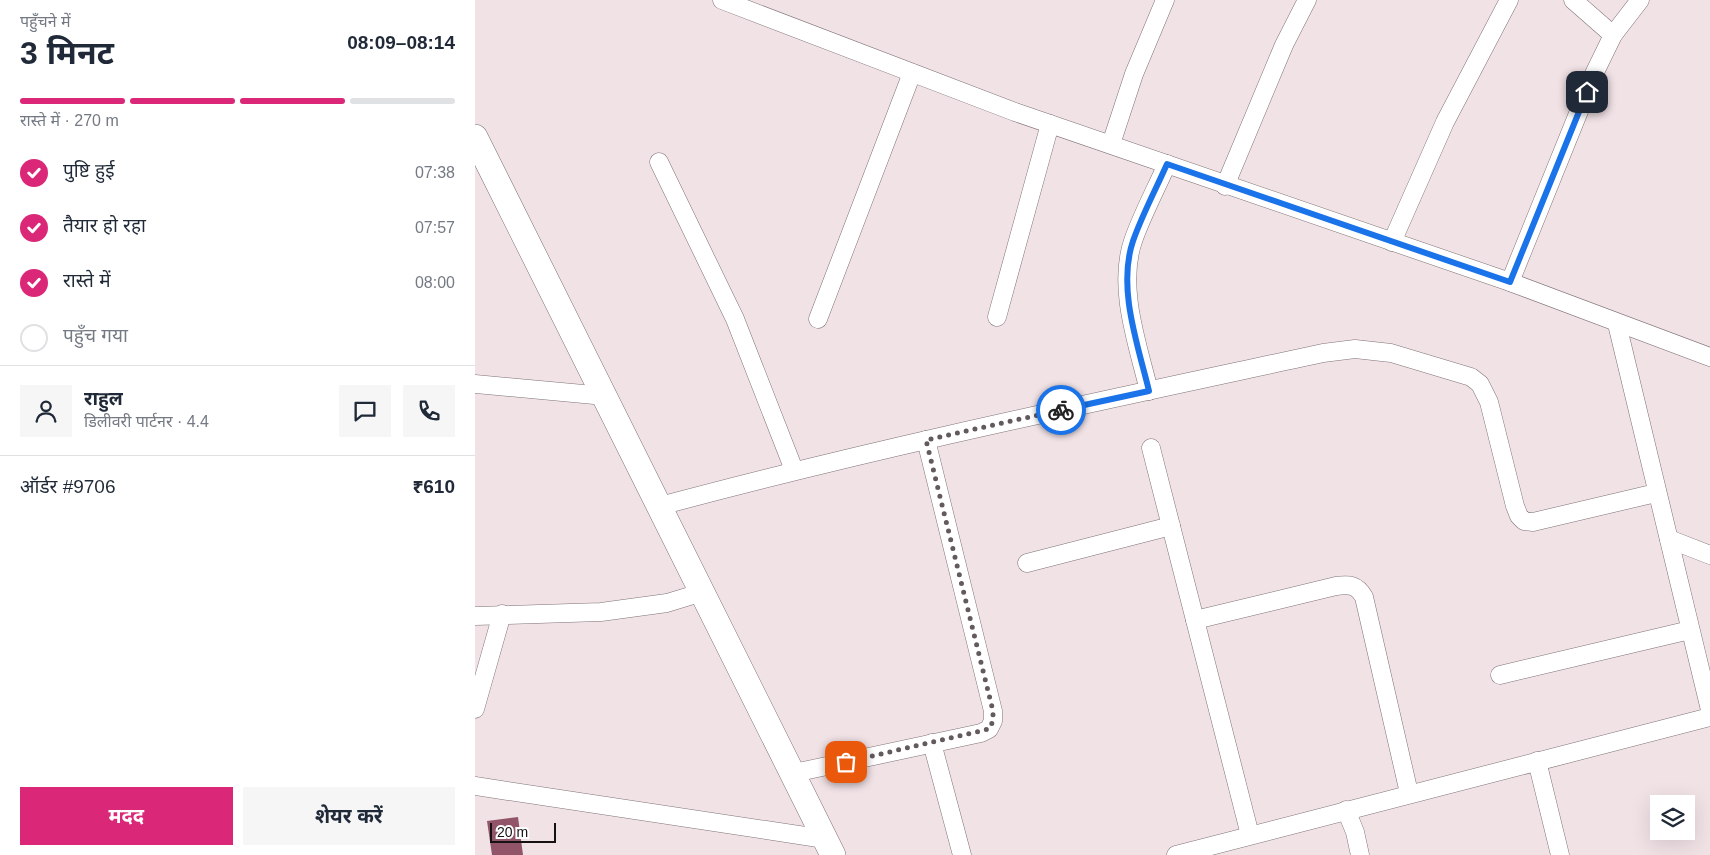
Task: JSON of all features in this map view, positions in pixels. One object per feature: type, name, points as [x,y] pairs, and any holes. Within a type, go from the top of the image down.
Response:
[{"type":"main road","points":[[475,137],[794,773],[829,847]]},
{"type":"street","points":[[722,0],[1050,124],[1111,144],[1225,186],[1510,282],[1617,324],[1710,357]]},
{"type":"street","points":[[1111,144],[1134,74],[1165,0]]},
{"type":"street","points":[[1225,186],[1284,45],[1307,0]]},
{"type":"street","points":[[1392,242],[1445,122],[1509,0]]},
{"type":"street","points":[[1573,0],[1613,35]]},
{"type":"street","points":[[1510,282],[1594,74],[1613,35],[1640,0]]},
{"type":"street","points":[[818,319],[912,73]]},
{"type":"street","points":[[997,317],[1050,124]]},
{"type":"street","points":[[659,162],[735,319],[794,470]]},
{"type":"street","points":[[1149,391],[1132,314],[1128,266],[1133,242],[1167,164]]},
{"type":"street","points":[[1617,324],[1656,493],[1669,538],[1710,710]]},
{"type":"street","points":[[660,506],[794,470],[926,440],[1323,353],[1355,349],[1391,353],[1471,377],[1480,384],[1489,402],[1515,506],[1519,516],[1524,521],[1533,522],[1656,493]]},
{"type":"street","points":[[475,384],[605,396]]},
{"type":"street","points":[[794,773],[989,729],[993,721],[993,711],[926,440]]},
{"type":"street","points":[[1151,448],[1250,835]]},
{"type":"street","points":[[1027,563],[1171,526]]},
{"type":"street","points":[[1669,538],[1710,555]]},
{"type":"street","points":[[1195,620],[1336,586],[1349,584],[1359,588],[1364,597],[1409,793]]},
{"type":"street","points":[[475,616],[601,612],[639,608],[703,592]]},
{"type":"street","points":[[475,709],[502,614]]},
{"type":"street","points":[[1500,675],[1690,630]]},
{"type":"street","points":[[1176,855],[1409,793],[1710,717]]},
{"type":"street","points":[[932,743],[962,855]]},
{"type":"street","points":[[1537,761],[1560,855]]},
{"type":"street","points":[[475,786],[829,847]]},
{"type":"street","points":[[1346,810],[1355,832],[1360,855]]},
{"type":"building","points":[[518,817],[523,855],[492,855],[487,821]]},
{"type":"way so far","points":[[846,762],[981,733],[989,729],[993,721],[993,711],[926,440],[1061,410]]},
{"type":"route","points":[[1061,410],[1149,391],[1132,314],[1128,266],[1133,242],[1167,164],[1243,192],[1510,282],[1587,92]]}]
